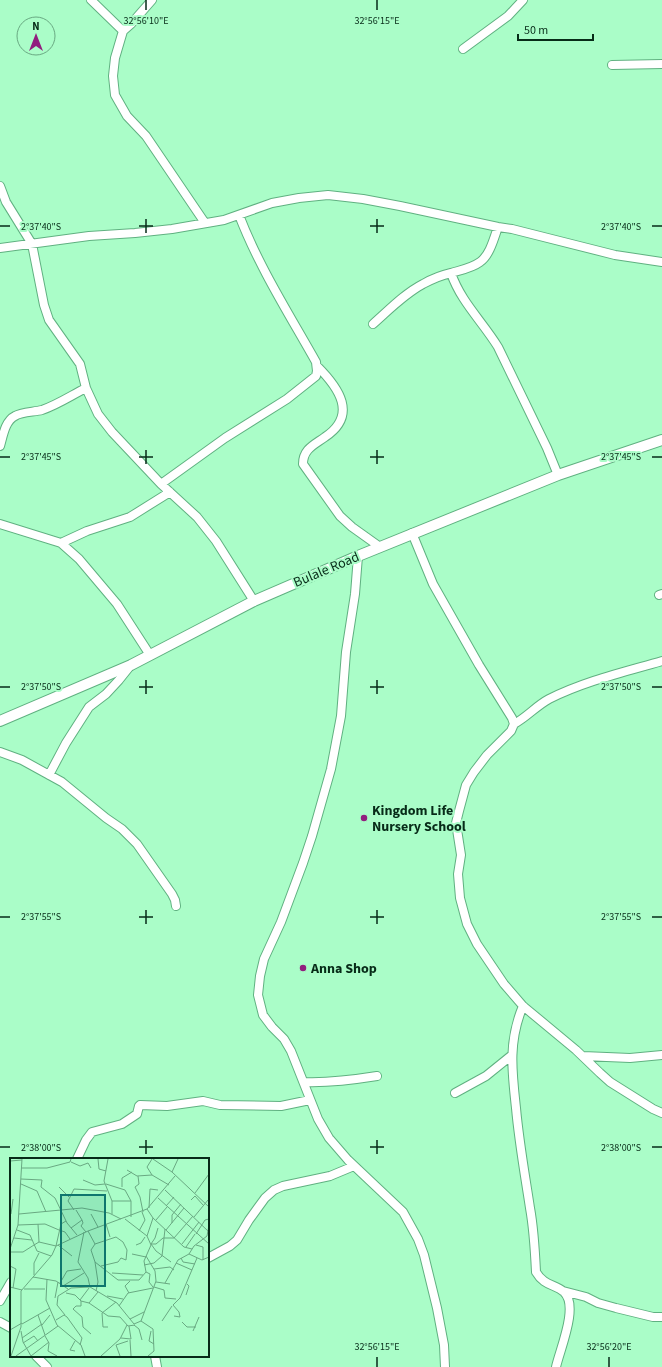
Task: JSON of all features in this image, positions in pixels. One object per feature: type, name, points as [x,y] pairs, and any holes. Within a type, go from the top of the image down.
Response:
[{"type":"street","points":[[91,0],[123,31]]},
{"type":"street","points":[[152,0],[123,31],[113,76],[116,96],[127,116],[146,136],[205,223]]},
{"type":"street","points":[[463,49],[508,16],[523,0]]},
{"type":"street","points":[[612,65],[662,64]]},
{"type":"street","points":[[0,186],[6,202],[32,244],[44,305],[50,320],[59,336],[80,364],[86,388],[98,414],[112,432],[161,484],[197,517],[216,541],[254,601]]},
{"type":"street","points":[[0,248],[89,236],[135,233],[224,220],[272,203],[328,195],[363,199],[400,206],[512,229],[615,255],[662,262]]},
{"type":"street","points":[[239,215],[250,242],[275,291],[318,366],[326,374],[341,399],[344,408],[343,416],[340,422],[327,436],[307,450],[303,457],[303,464],[340,516],[352,527],[380,547]]},
{"type":"street","points":[[373,324],[408,294],[423,284],[480,262],[486,256],[498,227]]},
{"type":"street","points":[[451,273],[455,284],[473,313],[490,333],[498,347],[548,448],[558,475]]},
{"type":"street","points":[[161,484],[226,438],[287,399],[313,379],[318,371],[318,366]]},
{"type":"street","points":[[0,446],[9,421],[15,416],[42,410],[86,388]]},
{"type":"street","name":"Bulale Road","points":[[0,721],[131,665],[254,601],[412,533],[558,475],[662,440]]},
{"type":"street","points":[[61,543],[130,517],[170,492]]},
{"type":"street","points":[[0,524],[61,543],[79,559],[112,598],[150,655]]},
{"type":"street","points":[[412,533],[433,584],[479,665],[512,718],[514,724],[512,731],[487,755],[474,772],[462,798],[456,823],[461,855],[458,874],[460,898],[467,924],[477,944],[504,984],[523,1006],[583,1056],[610,1082],[653,1109],[662,1112]]},
{"type":"street","points":[[358,556],[355,594],[346,652],[341,716],[331,769],[312,836],[281,922],[264,959],[258,995],[263,1015],[284,1039],[291,1051],[318,1119],[331,1141],[354,1166],[403,1212],[418,1239],[424,1255],[437,1308],[444,1345],[445,1367]]},
{"type":"street","points":[[514,724],[548,700],[564,692],[598,678],[662,661]]},
{"type":"street","points":[[49,775],[70,737],[89,708],[110,689],[131,665]]},
{"type":"street","points":[[0,752],[22,760],[62,782],[106,818],[122,829],[132,839],[172,894],[176,906]]},
{"type":"street","points":[[523,1006],[517,1021],[512,1054],[512,1075],[518,1134],[532,1222],[536,1272],[540,1278],[548,1284],[564,1291],[586,1297],[598,1303],[653,1317],[662,1317]]},
{"type":"street","points":[[455,1093],[486,1076],[512,1054]]},
{"type":"street","points":[[583,1056],[630,1058],[662,1055]]},
{"type":"street","points":[[304,1082],[344,1082],[377,1076]]},
{"type":"street","points":[[77,1158],[86,1140],[92,1132],[126,1123],[137,1114],[140,1105],[167,1106],[204,1101],[220,1105],[281,1106],[310,1100]]},
{"type":"street","points":[[209,1257],[238,1240],[249,1220],[265,1198],[274,1190],[283,1186],[330,1176],[354,1166]]},
{"type":"street","points":[[0,1301],[10,1284]]},
{"type":"street","points":[[556,1367],[563,1343],[570,1308],[568,1298],[564,1291]]},
{"type":"street","points":[[0,1322],[10,1327]]},
{"type":"street","points":[[38,1357],[47,1367]]},
{"type":"street","points":[[155,1357],[157,1367]]},
{"type":"place","name":"Kingdom Life Nursery School","points":[[364,818]]},
{"type":"place","name":"Anna Shop","points":[[303,968]]}]
